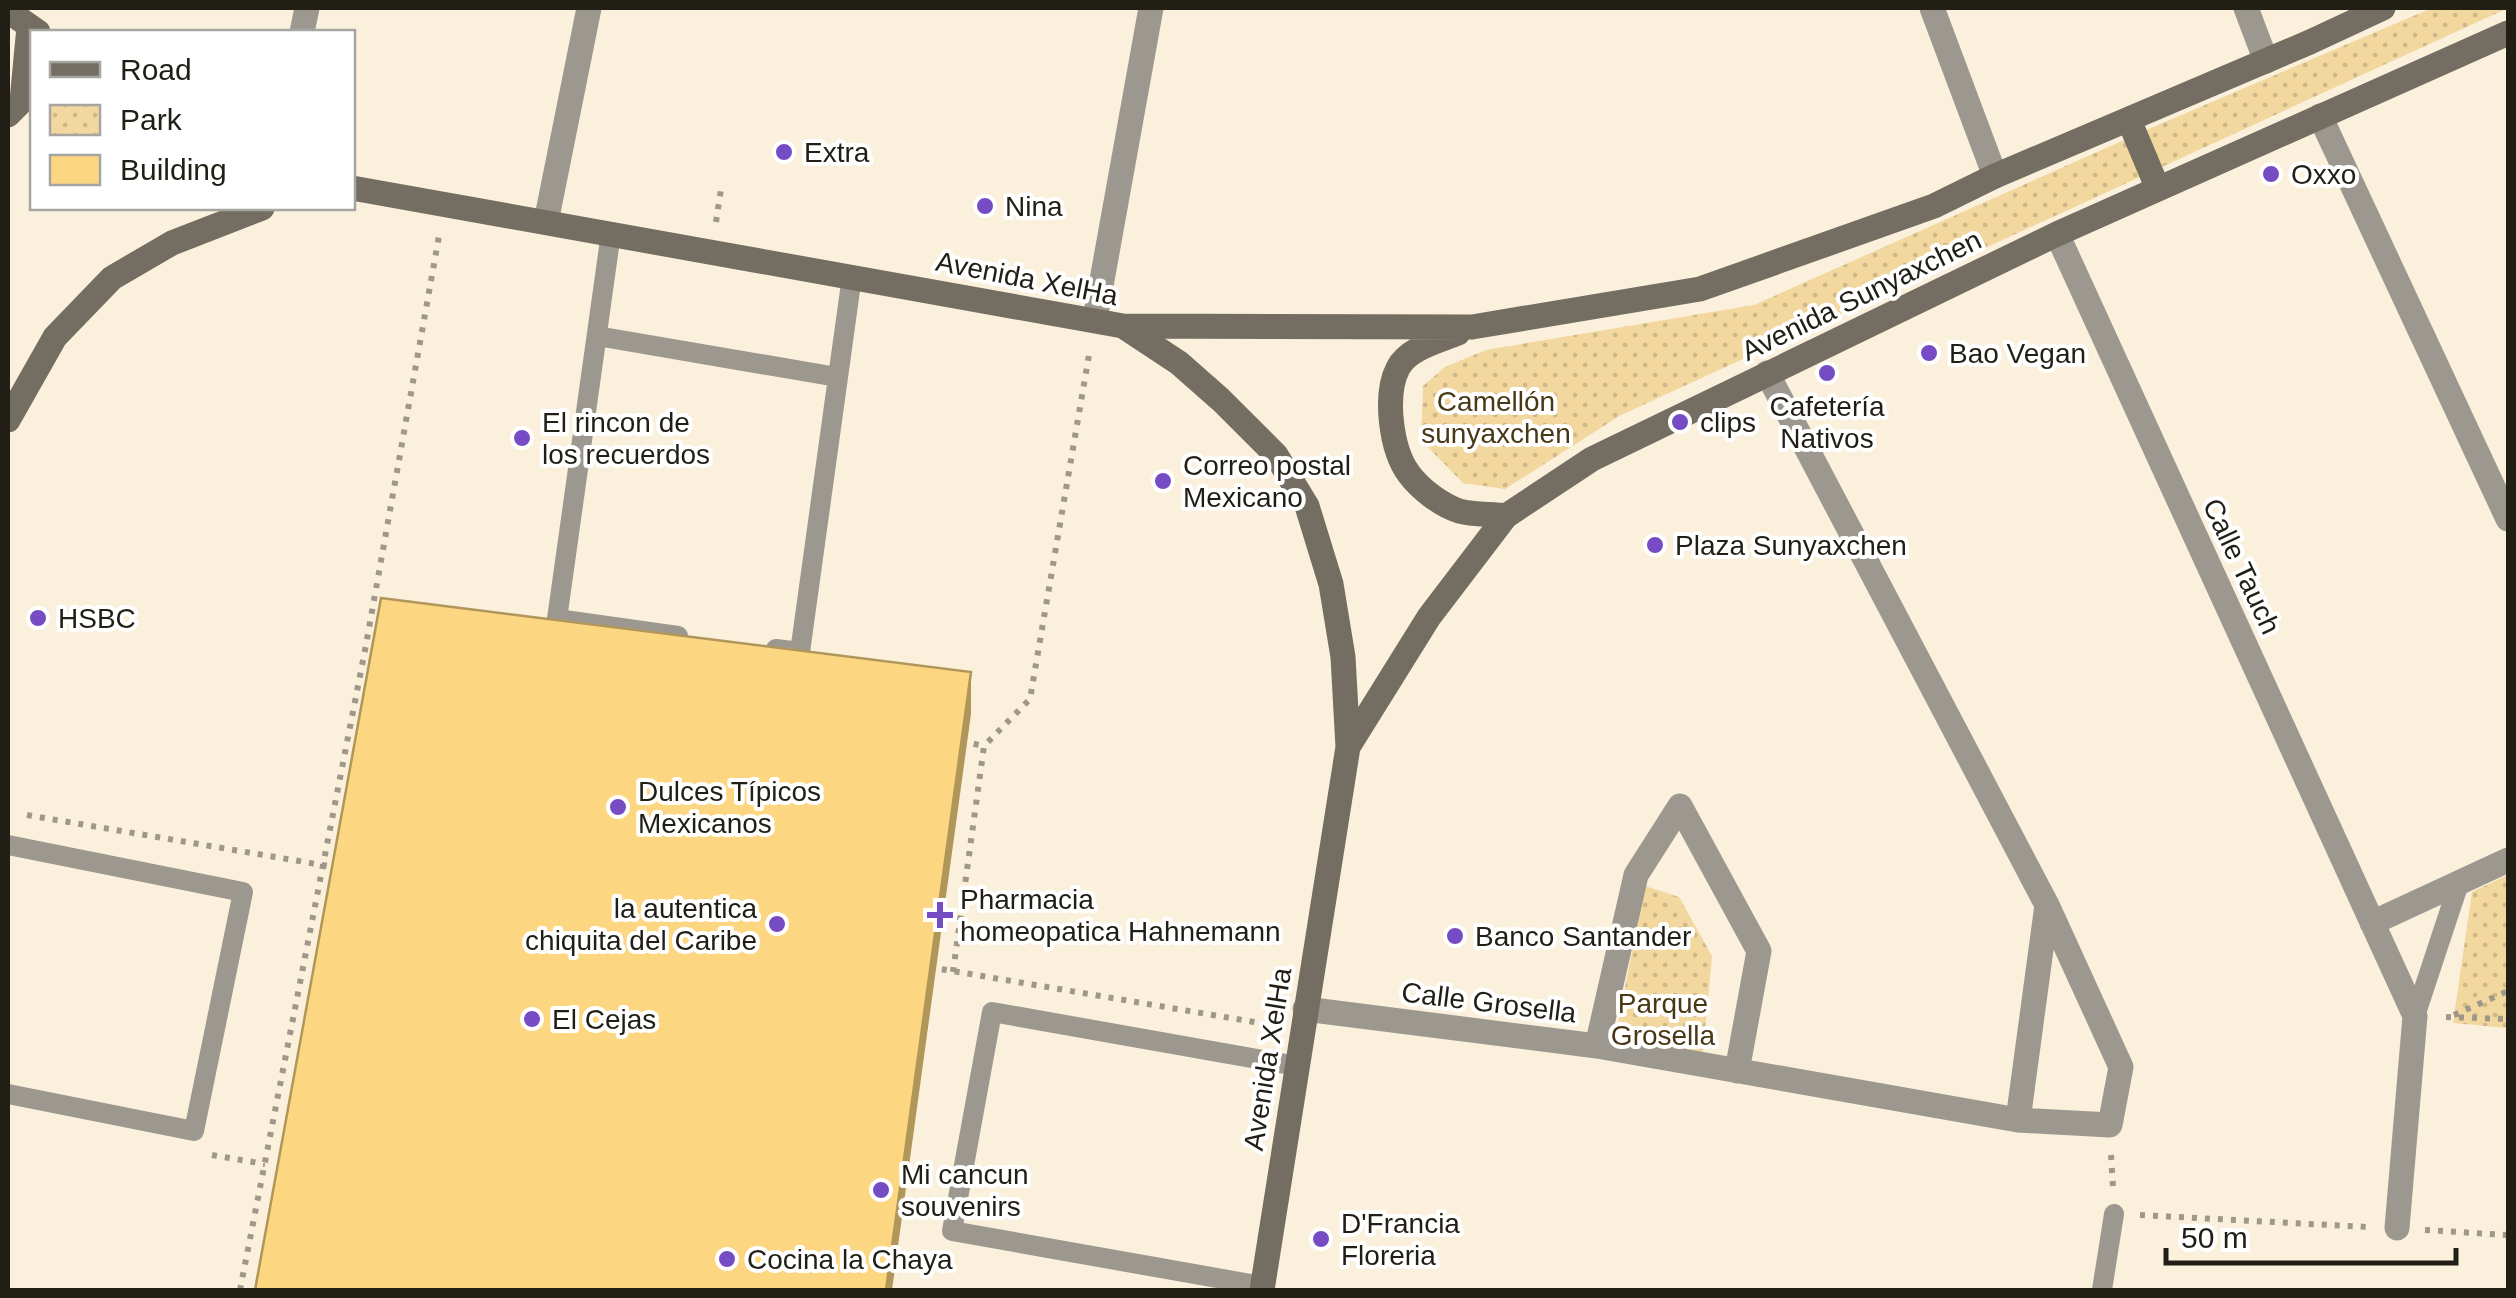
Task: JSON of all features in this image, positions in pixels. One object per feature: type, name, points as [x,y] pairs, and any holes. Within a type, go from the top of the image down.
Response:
[{"type":"street","points":[[546,222],[589,8]]},
{"type":"street","points":[[1095,319],[1150,8]]},
{"type":"street","points":[[1932,8],[1995,176]]},
{"type":"street","points":[[2246,8],[2266,61]]},
{"type":"street","name":"Avenida Sunyaxchen","points":[[1123,326],[1472,328],[1700,289],[1934,206],[2383,8]]},
{"type":"street","points":[[8,11],[33,30]]},
{"type":"street","name":"Avenida Sunyaxchen","points":[[1348,747],[1428,617],[1506,516],[1592,459],[2057,234],[2508,33]]},
{"type":"street","points":[[8,114],[22,102],[30,50]]},
{"type":"street","points":[[2320,116],[2508,519]]},
{"type":"street","points":[[2129,120],[2158,189]]},
{"type":"street","name":"Avenida XelHa","points":[[355,189],[1123,326],[1179,362],[1276,454],[1307,506],[1331,584],[1343,657],[1348,747],[1262,1289]]},
{"type":"street","points":[[8,420],[56,338],[112,278],[172,242],[257,210]]},
{"type":"street","name":"Calle Tauch","points":[[2057,234],[2415,1016],[2397,1228]]},
{"type":"street","points":[[1472,328],[1417,350],[1398,366],[1390,398],[1393,436],[1408,473],[1436,499],[1460,512],[1506,516]]},
{"type":"street","points":[[1767,373],[2047,905],[2121,1067],[2110,1124]]},
{"type":"street","points":[[1597,1046],[1636,875],[1680,806],[1758,950],[1737,1071]]},
{"type":"street","points":[[2372,923],[2508,860]]},
{"type":"street","points":[[2018,1120],[2047,905]]},
{"type":"street","name":"Calle Grosella","points":[[1304,1020],[1597,1046],[2018,1120],[2110,1124]]},
{"type":"lane","points":[[611,234],[558,619],[705,639]]},
{"type":"lane","points":[[762,646],[800,652],[852,276]]},
{"type":"lane","points":[[597,336],[837,378]]},
{"type":"lane","points":[[8,845],[244,892],[194,1132],[8,1094]]},
{"type":"lane","points":[[2415,1016],[2459,883]]},
{"type":"lane","points":[[1262,1289],[952,1231],[992,1012],[1296,1066]]},
{"type":"lane","points":[[2102,1290],[2114,1214]]},
{"type":"path","points":[[240,1290],[366,645],[439,236]]},
{"type":"path","points":[[953,972],[984,746],[1030,699],[1095,319]]},
{"type":"path","points":[[366,645],[384,648]]},
{"type":"path","points":[[945,738],[984,746]]},
{"type":"path","points":[[27,815],[340,868]]},
{"type":"path","points":[[918,965],[1304,1020]]},
{"type":"path","points":[[2448,1017],[2508,991]]},
{"type":"path","points":[[2415,1016],[2508,1020]]},
{"type":"path","points":[[2110,1124],[2114,1214],[2508,1235]]},
{"type":"green space","name":"Camellón sunyaxchen","points":[[2432,8],[2508,8],[1621,415],[1505,489],[1463,483],[1421,440],[1423,386],[1445,367],[1486,350],[1754,305]]},
{"type":"green space","points":[[2508,875],[2508,1028],[2453,1023],[2472,892]]},
{"type":"green space","name":"Parque Grosella","points":[[1645,886],[1679,897],[1712,956],[1701,1073],[1611,1059]]},
{"type":"building","points":[[381,598],[971,672],[886,1290],[255,1290]]},
{"type":"place","name":"Extra","points":[[784,152]]},
{"type":"place","name":"Oxxo","points":[[2271,174]]},
{"type":"place","name":"Nina","points":[[985,206]]},
{"type":"place","name":"Bao Vegan","points":[[1929,353]]},
{"type":"place","name":"Cafetería Nativos","points":[[1827,373]]},
{"type":"place","name":"clips","points":[[1680,422]]},
{"type":"place","name":"El rincon de los recuerdos","points":[[522,438]]},
{"type":"place","name":"Correo postal Mexicano","points":[[1163,481]]},
{"type":"place","name":"Plaza Sunyaxchen","points":[[1655,545]]},
{"type":"place","name":"HSBC","points":[[38,618]]},
{"type":"place","name":"Dulces Típicos Mexicanos","points":[[618,807]]},
{"type":"place","name":"Pharmacia homeopatica Hahnemann","points":[[940,915]]},
{"type":"place","name":"la autentica chiquita del Caribe","points":[[777,924]]},
{"type":"place","name":"Banco Santander","points":[[1455,936]]},
{"type":"place","name":"El Cejas","points":[[532,1019]]},
{"type":"place","name":"Mi cancun souvenirs","points":[[881,1190]]},
{"type":"place","name":"D'Francia Floreria","points":[[1321,1239]]},
{"type":"place","name":"Cocina la Chaya","points":[[727,1259]]}]
